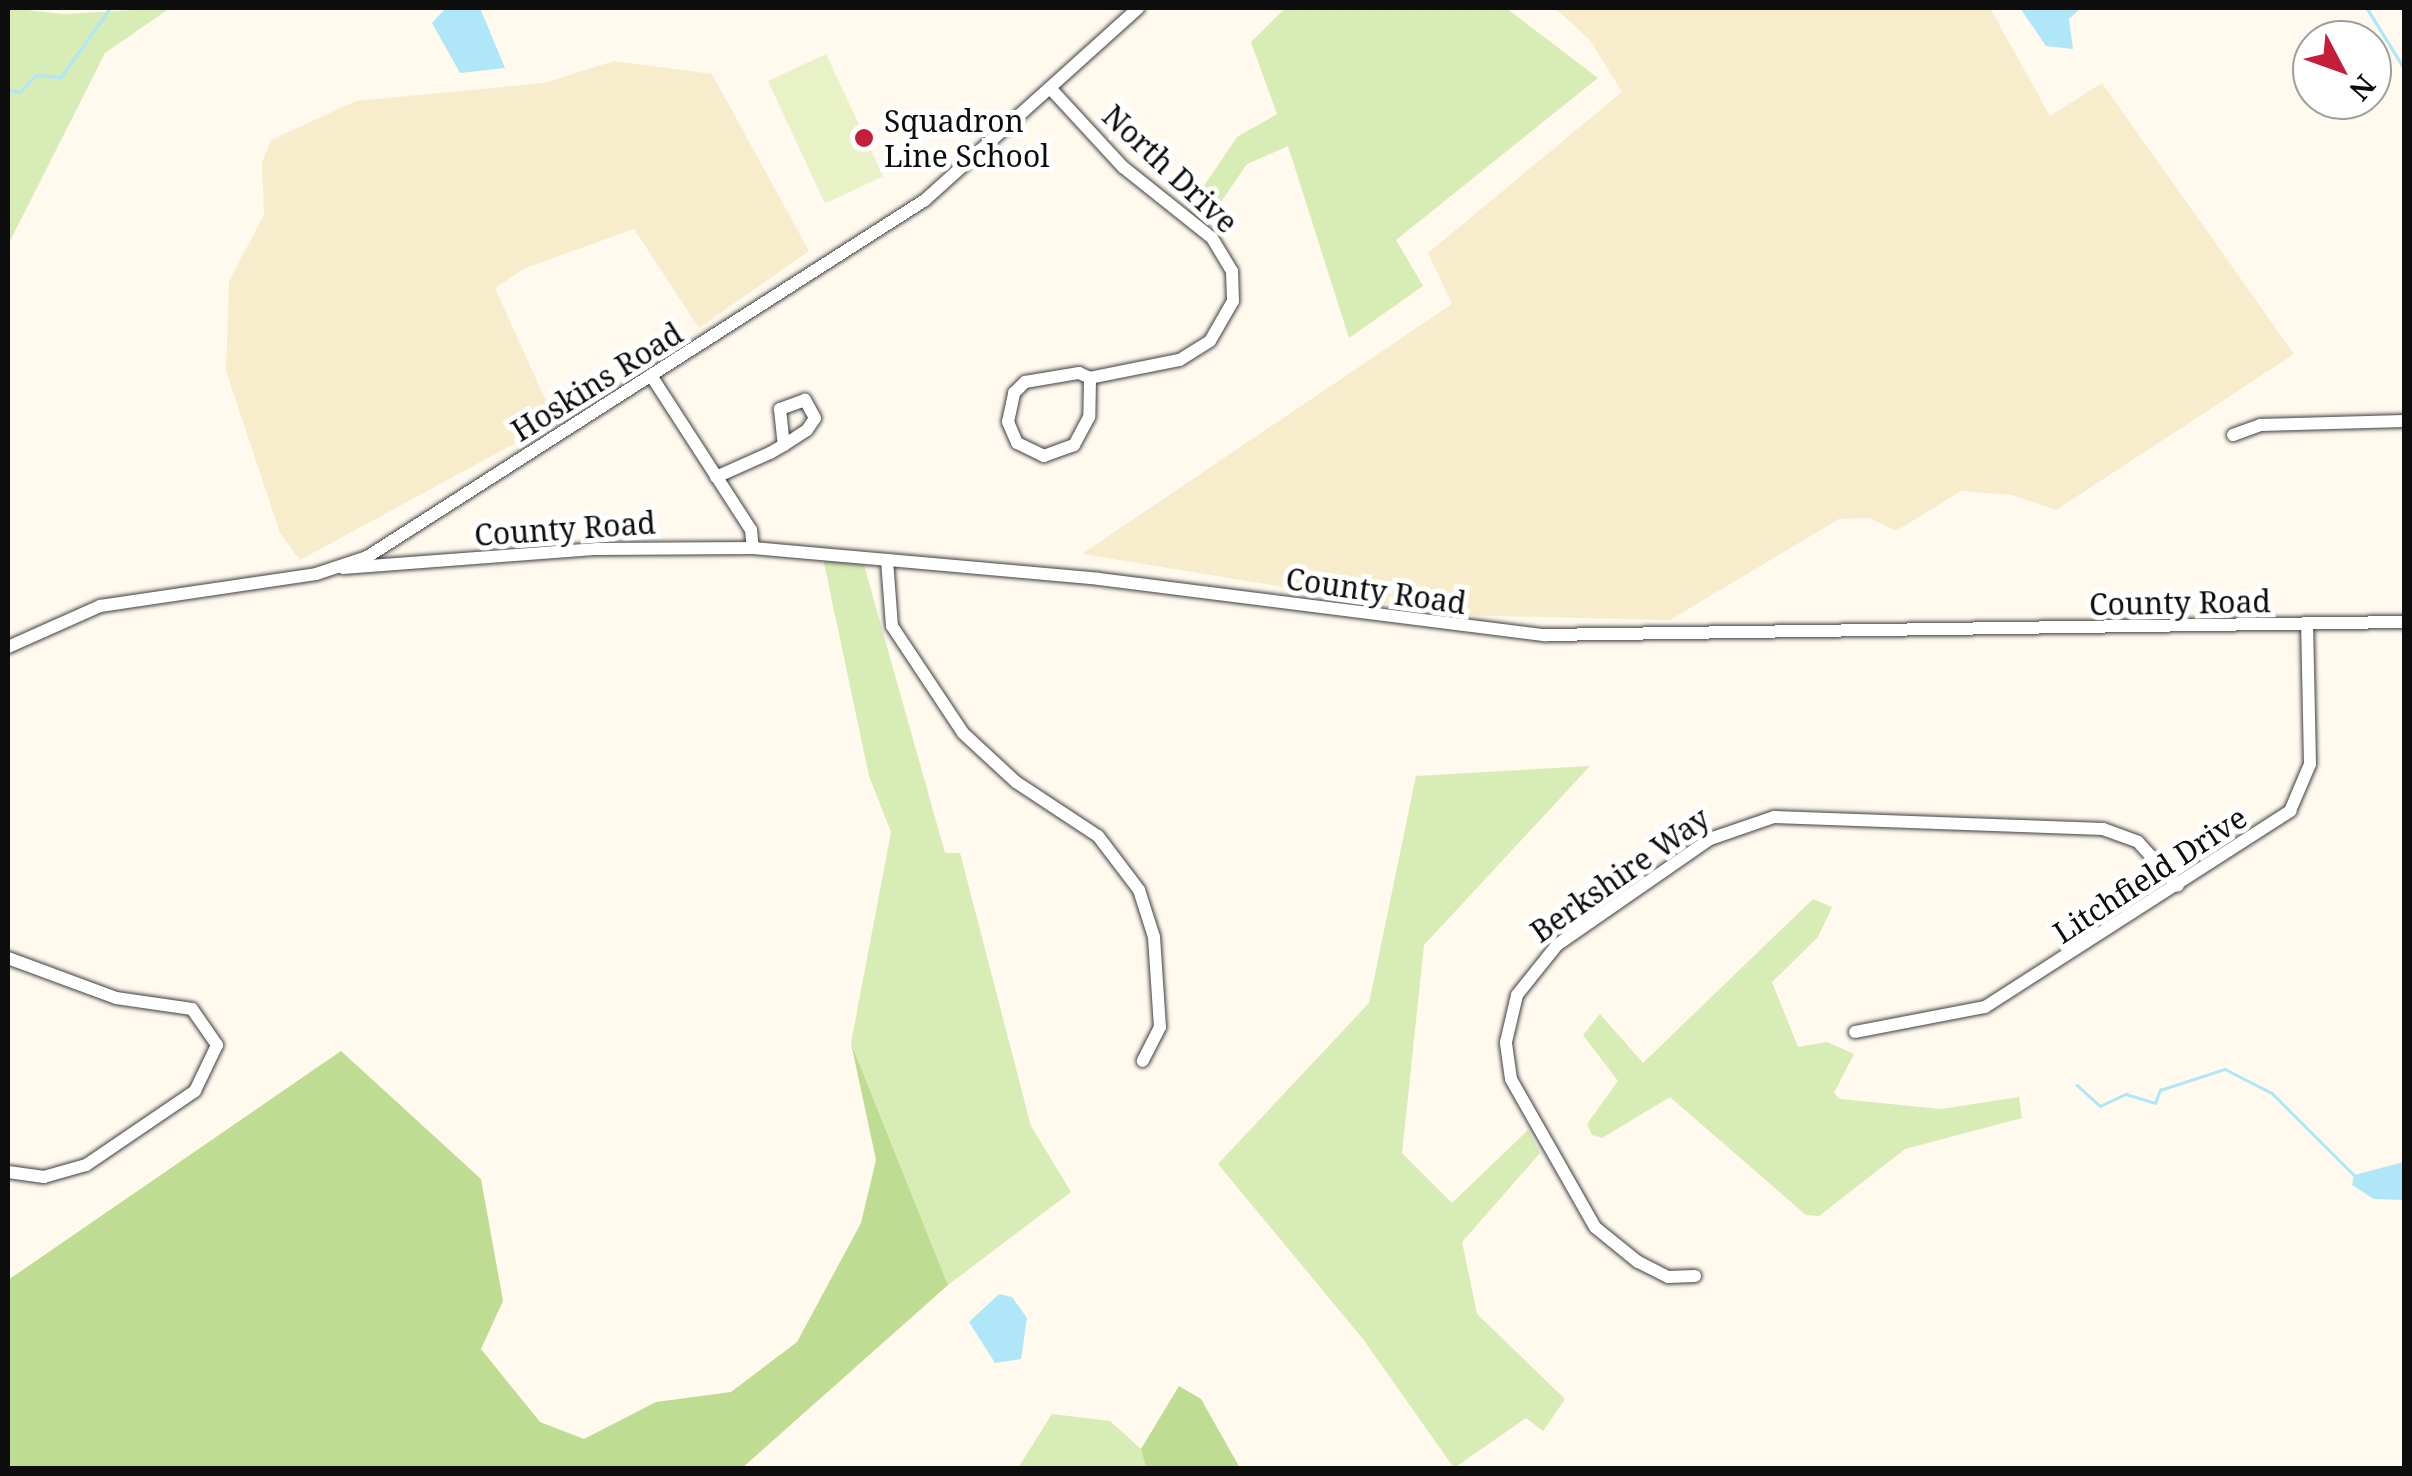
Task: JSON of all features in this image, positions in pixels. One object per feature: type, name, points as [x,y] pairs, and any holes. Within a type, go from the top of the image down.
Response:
[{"type":"street","name":"Hoskins Road","points":[[8,647],[100,606],[344,568],[652,377],[925,200],[1052,90],[1138,8]]},
{"type":"street","name":"North Drive","points":[[1052,90],[1123,167],[1212,238],[1232,271],[1228,316],[1210,341],[1179,360],[1090,378],[1079,372],[1025,382],[1008,410],[1017,443],[1044,456],[1074,445],[1089,416],[1090,378]]},
{"type":"street","points":[[652,377],[752,530],[753,548]]},
{"type":"street","points":[[2233,435],[2260,425],[2404,421]]},
{"type":"street","points":[[716,477],[784,445]]},
{"type":"street","name":"County Road","points":[[344,568],[598,549],[753,548],[1546,635],[2404,622]]},
{"type":"street","points":[[887,560],[892,626],[956,724],[1016,782],[1098,836],[1139,890],[1154,937],[1160,1027],[1143,1061]]},
{"type":"street","name":"Litchfield Drive","points":[[1855,1032],[1984,1007],[2178,886],[2299,800],[2310,764],[2307,625]]},
{"type":"street","name":"Berkshire Way","points":[[1695,1276],[1668,1276],[1638,1262],[1595,1228],[1555,1169],[1512,1078],[1506,1042],[1516,994],[1557,945],[1710,839],[1774,817],[2103,829],[2138,842],[2178,886]]},
{"type":"street","points":[[8,958],[104,995],[192,1010],[217,1045],[195,1090],[86,1165],[44,1177],[8,1172]]},
{"type":"shaded area","points":[[1555,8],[1990,8],[2050,116],[2102,83],[2294,354],[2056,510],[2012,495],[1961,491],[1896,531],[1869,518],[1839,519],[1670,620],[1456,615],[1082,554],[1452,304],[1428,253],[1622,92],[1590,40]]},
{"type":"shaded area","points":[[614,61],[712,74],[809,251],[699,328],[634,229],[525,268],[495,288],[546,401],[536,432],[300,560],[280,533],[226,371],[229,281],[264,215],[262,162],[271,140],[356,101],[544,83]]},
{"type":"green space","points":[[8,8],[63,14],[170,8],[105,53],[8,245]]},
{"type":"green space","points":[[1285,8],[1506,8],[1598,78],[1396,240],[1423,286],[1349,338],[1288,146],[1247,164],[1203,228],[1185,214],[1237,137],[1277,114],[1251,42]]},
{"type":"green space","points":[[826,54],[883,176],[825,203],[768,81]]},
{"type":"green space","points":[[823,558],[864,565],[945,853],[960,853],[1031,1126],[1071,1192],[948,1285],[851,1043],[891,832],[869,776]]},
{"type":"green space","points":[[1590,766],[1424,945],[1402,1153],[1452,1203],[1528,1130],[1540,1153],[1462,1242],[1477,1314],[1565,1399],[1543,1431],[1526,1418],[1454,1468],[1363,1339],[1218,1164],[1369,1003],[1416,776]]},
{"type":"green space","points":[[1813,899],[1832,907],[1818,937],[1772,982],[1798,1047],[1827,1042],[1854,1054],[1834,1093],[1840,1099],[1941,1109],[2019,1097],[2022,1118],[1905,1149],[1819,1216],[1806,1215],[1670,1097],[1602,1138],[1592,1135],[1587,1124],[1618,1081],[1583,1035],[1600,1014],[1643,1063]]},
{"type":"green space","points":[[851,1043],[948,1285],[742,1468],[8,1468],[8,1280],[341,1051],[481,1179],[503,1301],[481,1349],[540,1422],[584,1439],[656,1402],[731,1392],[797,1342],[861,1223],[876,1160]]},
{"type":"green space","points":[[1179,1386],[1201,1399],[1240,1468],[1146,1468],[1141,1449]]},
{"type":"green space","points":[[1052,1414],[1110,1421],[1141,1449],[1146,1468],[1018,1468]]},
{"type":"water","points":[[446,8],[480,8],[505,68],[460,73],[432,23]]},
{"type":"water","points":[[2020,8],[2081,8],[2069,19],[2073,49],[2046,46]]},
{"type":"water","points":[[2404,1162],[2404,1200],[2374,1199],[2352,1185],[2354,1175]]},
{"type":"water","points":[[999,1294],[1012,1297],[1027,1318],[1021,1359],[995,1363],[969,1322]]},
{"type":"waterway","points":[[8,90],[20,92],[36,75],[61,77],[110,8]]},
{"type":"waterway","points":[[2367,8],[2404,68]]},
{"type":"waterway","points":[[2077,1085],[2100,1106],[2126,1094],[2155,1103],[2160,1090],[2225,1069],[2272,1093],[2354,1175]]},
{"type":"place","name":"Squadron Line School","points":[[864,138]]}]
